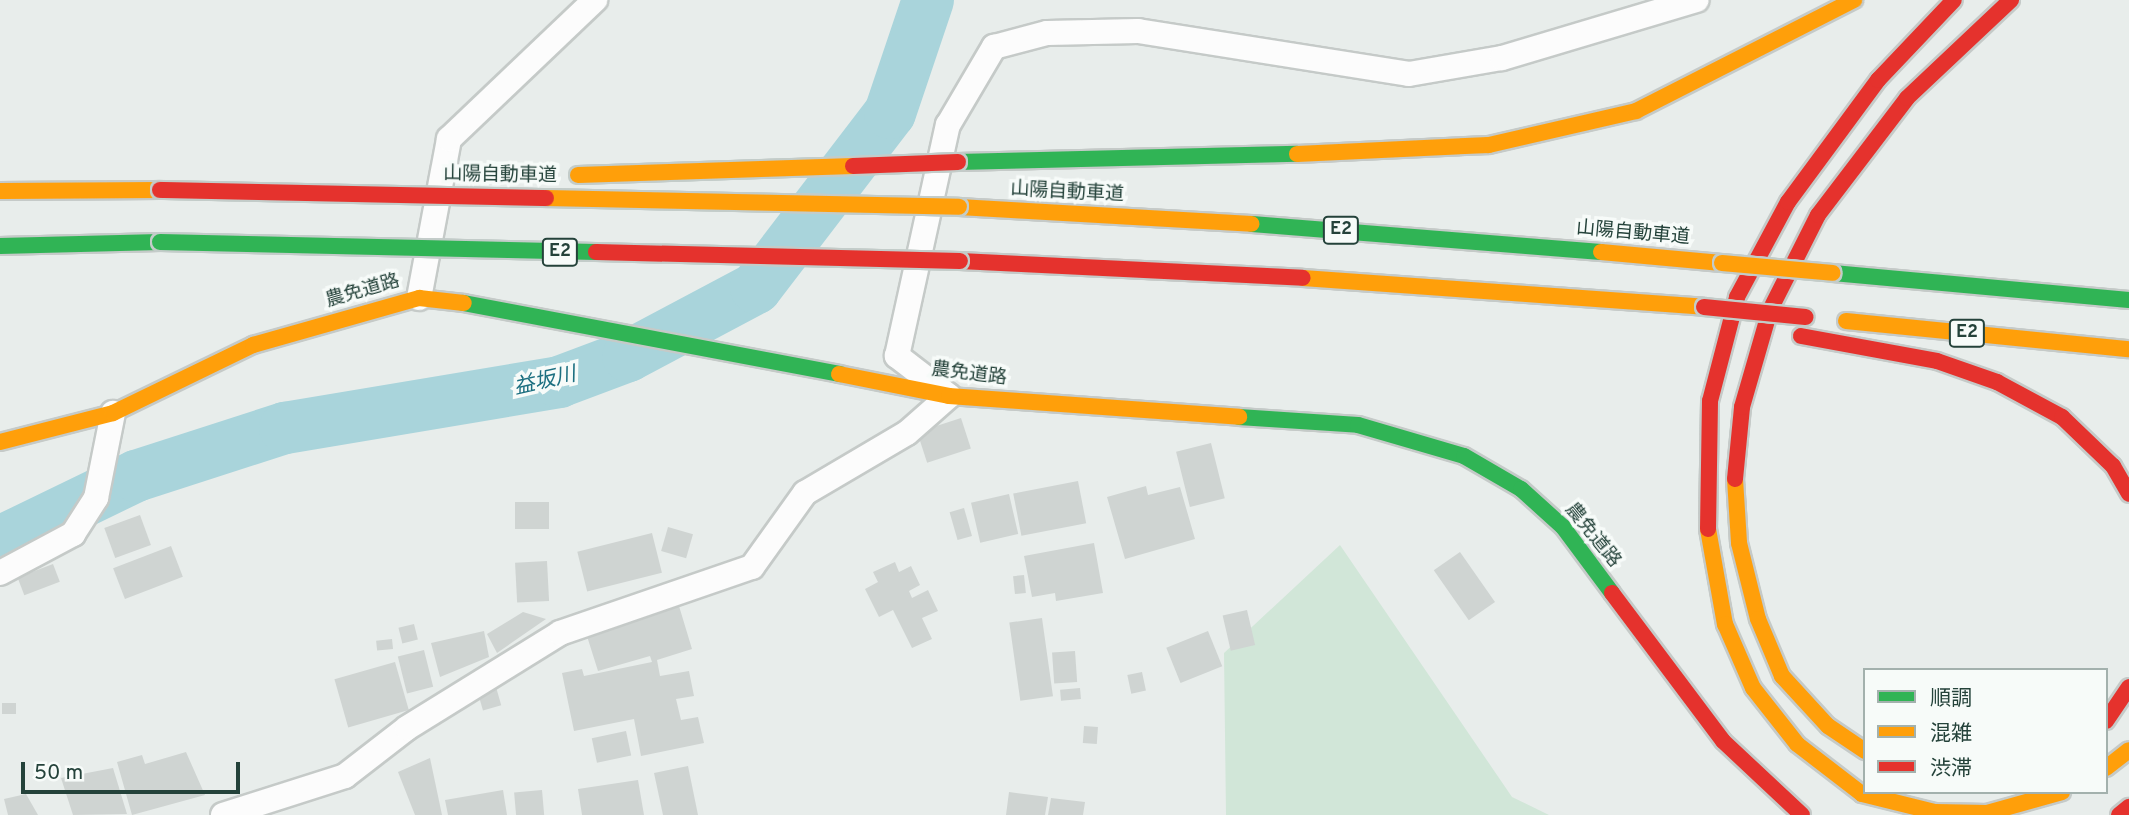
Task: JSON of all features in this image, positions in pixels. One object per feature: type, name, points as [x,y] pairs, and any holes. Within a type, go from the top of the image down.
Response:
[{"type":"main road","points":[[559,176],[958,162],[1181,160],[1489,145],[1636,111],[1854,0]]},
{"type":"main road","points":[[1954,0],[1878,80],[1788,202],[1737,297],[1710,401],[1704,478],[1709,546],[1726,624],[1753,688],[1797,744],[1862,794],[1936,812],[1987,813],[2055,794]]},
{"type":"main road","points":[[1863,750],[1828,726],[1782,676],[1758,619],[1739,543],[1735,479],[1742,407],[1770,310],[1818,215],[1907,98],[2011,0]]},
{"type":"main road","points":[[160,190],[504,178]]},
{"type":"main road","name":"山陽自動車道","points":[[0,191],[160,190],[959,208],[1364,231],[2129,300]]},
{"type":"main road","name":"E2","points":[[0,246],[160,242],[960,261],[1305,278],[1704,307],[2129,349]]},
{"type":"main road","name":"農免道路","points":[[0,442],[113,414],[253,345],[419,298],[616,328],[949,396],[1358,425],[1464,456],[1521,489],[1563,527],[1723,741],[1802,815]]},
{"type":"main road","points":[[1704,307],[1801,336],[1937,361],[1997,382],[2062,417],[2113,466],[2129,494]]},
{"type":"main road","points":[[2108,718],[2129,687]]},
{"type":"main road","points":[[2108,766],[2129,750]]},
{"type":"main road","points":[[2119,815],[2129,807]]},
{"type":"street","points":[[419,298],[449,139],[595,0]]},
{"type":"street","points":[[223,815],[345,776],[407,728],[560,633],[752,567],[805,493],[907,433],[949,396],[898,356],[948,125],[995,47],[1047,33],[1138,31],[1409,74],[1502,58],[1697,0]]},
{"type":"street","points":[[0,573],[73,534],[96,498],[108,451],[113,414]]},
{"type":"green space","points":[[1340,545],[1512,797],[1549,815],[1226,815],[1224,653]]},
{"type":"building","points":[[961,418],[971,448],[927,463],[917,432]]},
{"type":"building","points":[[1211,443],[1225,498],[1190,507],[1176,452]]},
{"type":"building","points":[[1078,481],[1086,523],[1021,536],[1013,494]]},
{"type":"building","points":[[1146,486],[1148,495],[1180,487],[1195,539],[1125,559],[1107,497]]},
{"type":"building","points":[[1009,494],[1018,534],[980,543],[971,503]]},
{"type":"building","points":[[515,502],[549,502],[549,529],[515,529]]},
{"type":"building","points":[[964,508],[972,536],[958,540],[950,512]]},
{"type":"building","points":[[140,515],[151,545],[115,558],[104,528]]},
{"type":"building","points":[[668,527],[693,534],[686,558],[661,551]]},
{"type":"building","points":[[652,533],[662,573],[587,591],[577,552]]},
{"type":"building","points":[[1094,543],[1103,593],[1056,601],[1055,593],[1032,597],[1024,556]]},
{"type":"building","points":[[171,546],[183,577],[125,599],[113,568]]},
{"type":"building","points":[[1460,552],[1495,602],[1469,620],[1434,570]]},
{"type":"building","points":[[547,561],[549,601],[517,603],[515,563]]},
{"type":"building","points":[[895,562],[899,572],[911,566],[920,585],[909,591],[912,598],[928,590],[938,611],[922,618],[932,639],[912,648],[893,610],[879,617],[865,589],[878,582],[873,572]]},
{"type":"building","points":[[53,564],[60,582],[24,595],[18,578]]},
{"type":"building","points":[[1024,575],[1026,593],[1015,594],[1013,576]]},
{"type":"building","points":[[679,606],[692,649],[657,660],[660,676],[689,671],[694,696],[676,699],[681,720],[698,717],[704,743],[641,756],[634,719],[574,731],[562,673],[582,669],[584,676],[652,662],[650,656],[598,671],[586,633]]},
{"type":"building","points":[[1247,610],[1255,645],[1231,651],[1223,616]]},
{"type":"building","points":[[523,612],[546,619],[497,653],[487,634]]},
{"type":"building","points":[[1042,618],[1053,696],[1020,701],[1009,623]]},
{"type":"building","points":[[414,624],[418,640],[402,643],[398,628]]},
{"type":"building","points":[[484,631],[489,657],[440,677],[431,643]]},
{"type":"building","points":[[1208,631],[1222,666],[1181,683],[1166,648]]},
{"type":"building","points":[[392,639],[393,649],[377,651],[376,641]]},
{"type":"building","points":[[424,650],[433,687],[407,693],[398,657]]},
{"type":"building","points":[[1075,651],[1077,682],[1054,684],[1052,653]]},
{"type":"building","points":[[395,662],[409,710],[348,727],[334,679]]},
{"type":"building","points":[[1142,672],[1146,691],[1131,694],[1127,675]]},
{"type":"building","points":[[496,687],[501,705],[483,711],[478,692]]},
{"type":"building","points":[[1080,688],[1081,699],[1061,701],[1060,690]]},
{"type":"building","points":[[2,703],[16,703],[16,714],[2,714]]},
{"type":"building","points":[[1084,726],[1098,727],[1097,744],[1083,743]]},
{"type":"building","points":[[626,731],[631,755],[597,763],[592,738]]},
{"type":"building","points":[[186,752],[205,795],[132,815],[117,762],[142,755],[145,764]]},
{"type":"building","points":[[430,758],[442,815],[415,815],[398,772]]},
{"type":"building","points":[[688,766],[698,815],[663,815],[654,773]]},
{"type":"building","points":[[113,768],[127,814],[73,815],[61,778]]},
{"type":"building","points":[[638,780],[644,815],[582,815],[578,789]]},
{"type":"building","points":[[503,790],[507,815],[448,815],[445,800]]},
{"type":"building","points":[[542,790],[544,815],[516,815],[514,792]]},
{"type":"building","points":[[1009,792],[1048,797],[1045,815],[1006,815]]},
{"type":"building","points":[[26,794],[38,815],[8,815],[4,799]]},
{"type":"building","points":[[1051,798],[1085,802],[1083,815],[1048,815]]},
{"type":"waterway","name":"益坂川","points":[[0,542],[136,476],[285,428],[559,382],[628,356],[756,288],[890,113],[928,0]]},
{"type":"traffic: fast","points":[[958,162],[1297,154]]},
{"type":"traffic: fast","points":[[1252,224],[1601,252]]},
{"type":"traffic: fast","points":[[0,246],[160,242]]},
{"type":"traffic: fast","points":[[160,242],[596,252]]},
{"type":"traffic: fast","points":[[1833,273],[2129,300]]},
{"type":"traffic: fast","points":[[464,303],[839,374]]},
{"type":"traffic: fast","points":[[1239,417],[1358,425],[1464,456],[1521,489],[1563,527],[1612,593]]},
{"type":"traffic: slow","points":[[1297,154],[1489,145],[1636,111],[1854,0]]},
{"type":"traffic: slow","points":[[578,175],[853,166]]},
{"type":"traffic: slow","points":[[0,191],[160,190]]},
{"type":"traffic: slow","points":[[546,198],[959,207]]},
{"type":"traffic: slow","points":[[959,207],[1252,224]]},
{"type":"traffic: slow","points":[[1601,252],[1722,263]]},
{"type":"traffic: slow","points":[[1722,263],[1833,273]]},
{"type":"traffic: slow","points":[[1303,278],[1704,307]]},
{"type":"traffic: slow","points":[[0,442],[113,413],[253,345],[419,298],[464,303]]},
{"type":"traffic: slow","points":[[1846,321],[2129,349]]},
{"type":"traffic: slow","points":[[839,374],[949,396],[1239,417]]},
{"type":"traffic: slow","points":[[1735,479],[1739,543],[1758,619],[1782,676],[1828,726],[1863,750]]},
{"type":"traffic: slow","points":[[1708,529],[1725,624],[1753,688],[1797,744],[1862,794],[1935,812],[1987,813],[2055,794]]},
{"type":"traffic: slow","points":[[2108,766],[2129,750]]},
{"type":"traffic: jam","points":[[1708,529],[1710,401],[1737,297],[1788,202],[1878,80],[1954,0]]},
{"type":"traffic: jam","points":[[1735,479],[1742,407],[1770,310],[1818,215],[1907,98],[2011,0]]},
{"type":"traffic: jam","points":[[853,166],[958,162]]},
{"type":"traffic: jam","points":[[160,190],[546,198]]},
{"type":"traffic: jam","points":[[596,252],[960,261]]},
{"type":"traffic: jam","points":[[960,261],[1303,278]]},
{"type":"traffic: jam","points":[[1704,307],[1806,317]]},
{"type":"traffic: jam","points":[[1801,336],[1937,361],[1997,382],[2062,417],[2113,466],[2129,494]]},
{"type":"traffic: jam","points":[[1612,593],[1723,741],[1802,815]]},
{"type":"traffic: jam","points":[[2108,718],[2129,687]]},
{"type":"traffic: jam","points":[[2119,815],[2129,807]]}]
